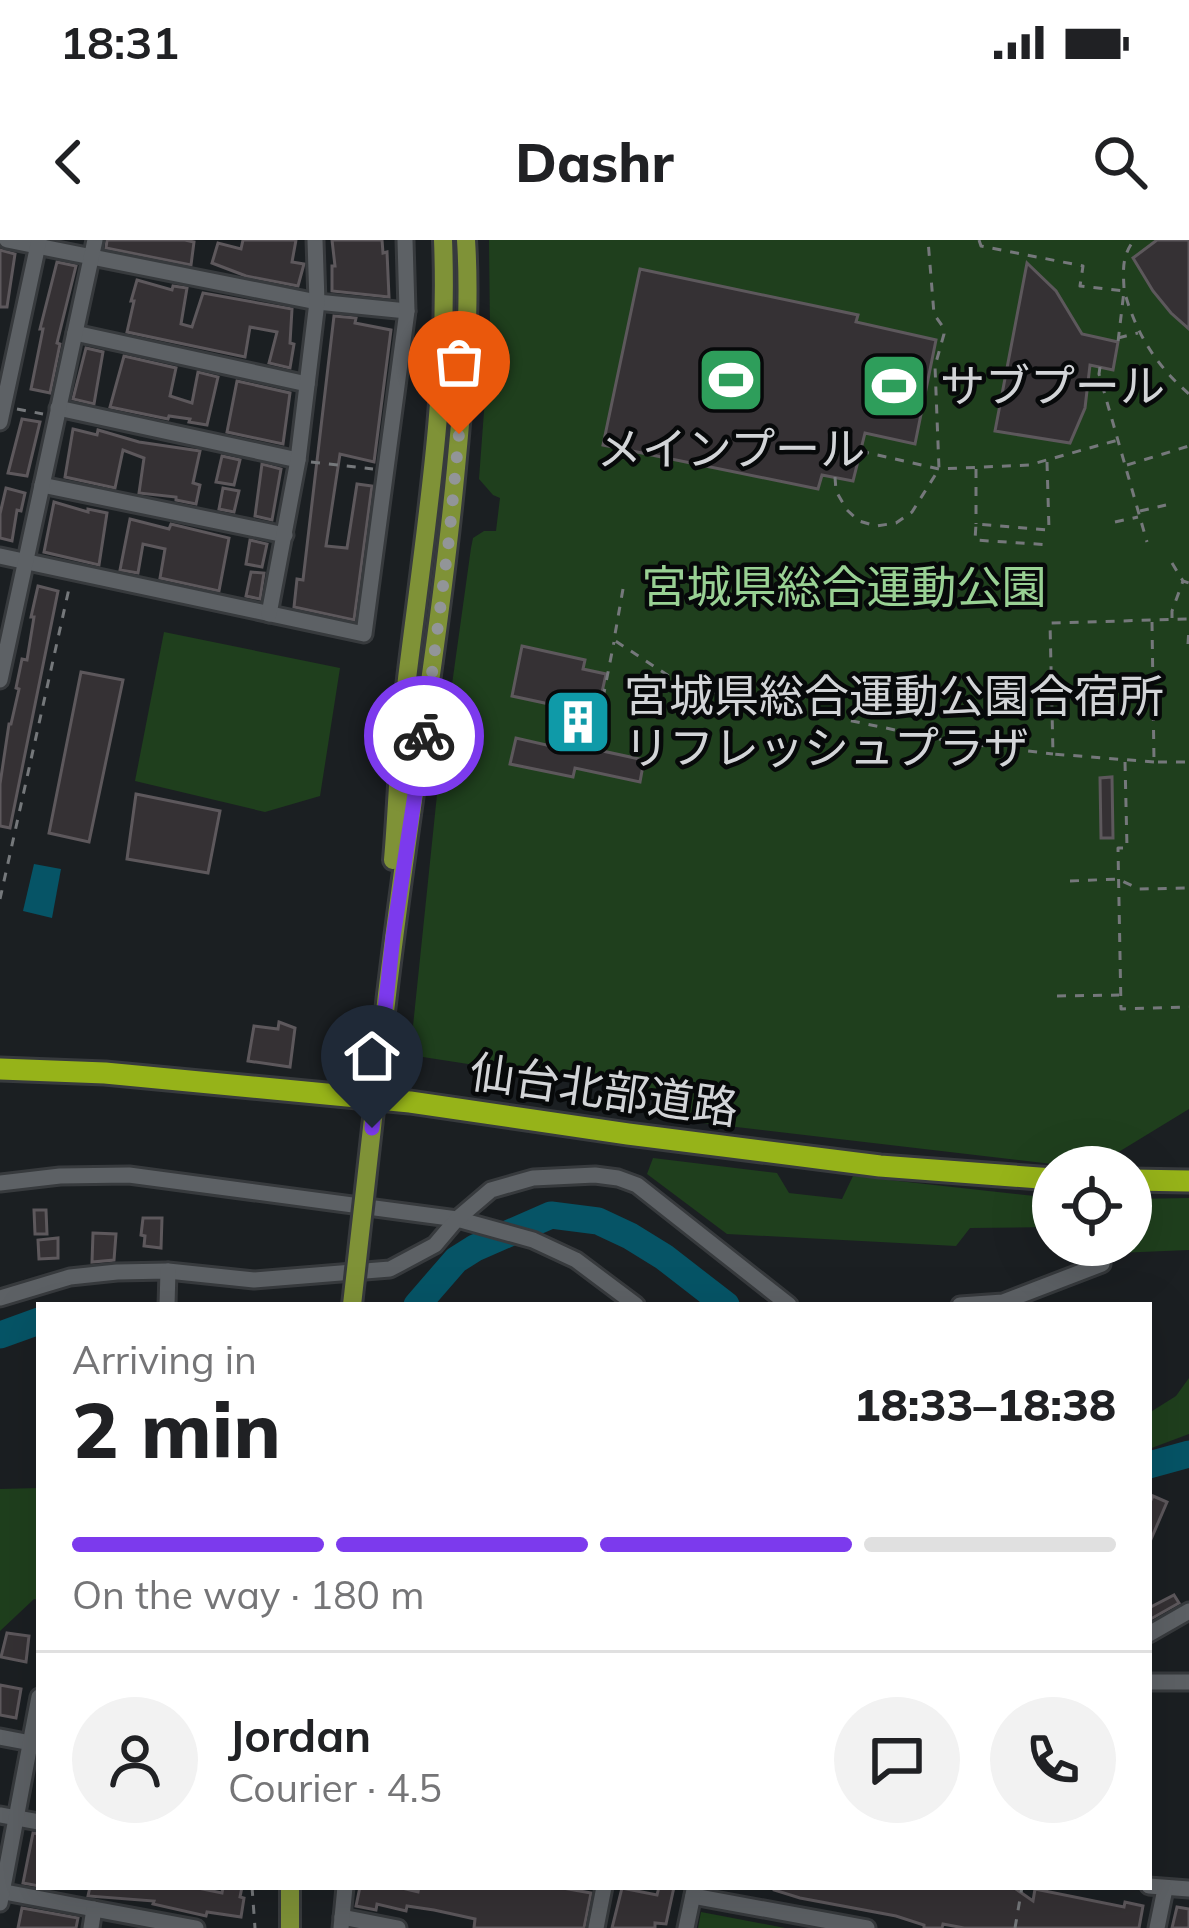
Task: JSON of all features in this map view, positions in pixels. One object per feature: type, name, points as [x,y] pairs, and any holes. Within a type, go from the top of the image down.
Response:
[{"type":"highway","name":"仙台北部道路","points":[[0,1069],[240,1084],[410,1102],[880,1166],[1032,1177]]},
{"type":"highway","points":[[1152,1180],[1189,1181]]},
{"type":"main road","points":[[393,937],[392,881],[406,690],[422,580],[442,366],[443,240]]},
{"type":"main road","points":[[352,1302],[393,937],[449,539],[466,354],[466,240]]},
{"type":"main road","points":[[290,1890],[290,1928]]},
{"type":"street","points":[[7,240],[93,249],[317,302],[406,310]]},
{"type":"street","points":[[269,614],[298,460],[317,302],[315,240]]},
{"type":"street","points":[[0,556],[364,634],[406,310],[405,240]]},
{"type":"street","points":[[2,414],[39,243]]},
{"type":"street","points":[[0,680],[93,249]]},
{"type":"street","points":[[75,333],[307,385]]},
{"type":"street","points":[[57,412],[298,460]]},
{"type":"street","points":[[42,485],[285,535]]},
{"type":"street","points":[[0,1183],[129,1175],[465,1220],[533,1240],[576,1260],[632,1302]]},
{"type":"street","points":[[0,1298],[70,1277],[116,1272],[168,1288],[390,1269],[435,1245],[491,1190],[533,1178],[595,1175],[637,1185],[785,1302]]},
{"type":"street","points":[[1003,1302],[1097,1266]]},
{"type":"street","points":[[1152,1632],[1189,1611]]},
{"type":"street","points":[[1152,1682],[1189,1682]]},
{"type":"street","points":[[0,1738],[34,1743],[8,1816],[1,1895],[196,1928]]},
{"type":"street","points":[[1157,1928],[1157,1887],[1189,1889]]},
{"type":"street","points":[[345,1890],[341,1922],[398,1928]]},
{"type":"street","points":[[596,1928],[603,1890]]},
{"type":"street","points":[[686,1928],[694,1892],[802,1922],[867,1928]]},
{"type":"street","points":[[91,1928],[94,1909]]},
{"type":"path","points":[[836,477],[836,491],[847,510],[859,521],[876,526],[896,523],[911,513],[939,469],[935,366],[944,334],[934,314],[928,240]]},
{"type":"path","points":[[979,240],[981,246],[1083,266],[1080,286],[1124,291]]},
{"type":"path","points":[[1134,240],[1123,263],[1118,340],[1140,332]]},
{"type":"path","points":[[1124,291],[1146,347],[1189,394]]},
{"type":"path","points":[[1100,368],[1147,542]]},
{"type":"path","points":[[2,414],[57,412]]},
{"type":"path","points":[[860,452],[939,469],[1029,465],[1118,440]]},
{"type":"path","points":[[1125,466],[1189,446]]},
{"type":"path","points":[[298,460],[386,471]]},
{"type":"path","points":[[976,524],[1049,530],[1047,460]]},
{"type":"path","points":[[976,467],[975,540],[1051,544]]},
{"type":"path","points":[[1115,523],[1166,505]]},
{"type":"path","points":[[1172,563],[1186,582],[1172,620]]},
{"type":"path","points":[[0,899],[73,572]]},
{"type":"path","points":[[596,733],[623,589]]},
{"type":"path","points":[[1053,754],[1050,623],[1189,619]]},
{"type":"path","points":[[1152,620],[1154,762]]},
{"type":"path","points":[[1188,644],[1189,630]]},
{"type":"path","points":[[614,640],[684,686],[953,742],[1189,762]]},
{"type":"path","points":[[1125,760],[1126,848],[1118,848],[1121,1009],[1189,1006]]},
{"type":"path","points":[[1070,881],[1118,879],[1139,889],[1189,888]]},
{"type":"path","points":[[1057,996],[1121,995]]},
{"type":"path","points":[[252,1890],[255,1928]]},
{"type":"path","points":[[1015,1928],[1021,1890]]},
{"type":"green space","name":"宮城県総合運動公園","points":[[489,240],[1189,240],[1189,1109],[1128,1146],[1032,1146],[1032,1162],[660,1118],[663,1094],[410,1055],[438,785],[471,548],[473,538],[496,531],[500,498],[479,479],[490,330]]},
{"type":"green space","points":[[164,632],[340,668],[320,796],[265,812],[135,781]]},
{"type":"green space","points":[[653,1158],[777,1173],[789,1193],[842,1199],[853,1176],[1032,1196],[1032,1227],[970,1228],[956,1246],[727,1234],[647,1174]]},
{"type":"green space","points":[[1189,1198],[1189,1250],[1152,1252],[1152,1199]]},
{"type":"green space","points":[[1189,1378],[1189,1434],[1152,1448],[1152,1411],[1176,1396]]},
{"type":"green space","points":[[36,1488],[36,1599],[0,1631],[0,1489]]},
{"type":"green space","points":[[701,1912],[785,1928],[698,1928]]},
{"type":"water","points":[[34,864],[61,869],[52,918],[23,911]]},
{"type":"building","points":[[107,240],[194,242],[191,265],[106,248]]},
{"type":"building","points":[[243,240],[296,240],[292,262],[304,264],[298,286],[246,276],[212,263],[218,243],[241,249]]},
{"type":"building","points":[[332,240],[382,240],[389,297],[332,291]]},
{"type":"building","points":[[1157,240],[1189,240],[1189,329],[1153,291],[1133,258]]},
{"type":"building","points":[[0,250],[15,254],[7,307],[0,307]]},
{"type":"building","points":[[57,262],[76,266],[50,393],[31,389]]},
{"type":"building","points":[[1027,263],[1056,291],[1082,334],[1118,342],[1113,370],[1090,365],[1085,408],[1070,443],[995,431]]},
{"type":"building","points":[[640,269],[858,315],[856,322],[936,340],[915,444],[865,433],[853,481],[822,475],[818,489],[603,445]]},
{"type":"building","points":[[137,280],[172,290],[173,286],[187,288],[181,324],[192,327],[203,293],[292,309],[290,368],[269,363],[277,332],[250,327],[245,357],[127,332]]},
{"type":"building","points":[[334,316],[391,330],[374,462],[340,454],[326,546],[347,548],[357,484],[372,486],[354,620],[294,607],[297,579],[303,580]]},
{"type":"building","points":[[86,348],[103,352],[94,404],[73,399]]},
{"type":"building","points":[[124,356],[176,368],[170,396],[192,403],[198,372],[218,377],[207,425],[110,407]]},
{"type":"building","points":[[237,381],[290,393],[283,444],[227,432]]},
{"type":"building","points":[[22,419],[40,422],[27,476],[8,473]]},
{"type":"building","points":[[73,429],[200,451],[193,483],[200,485],[196,504],[139,493],[144,458],[123,450],[115,488],[65,477]]},
{"type":"building","points":[[222,456],[240,460],[234,485],[216,482]]},
{"type":"building","points":[[262,464],[281,469],[272,520],[255,516]]},
{"type":"building","points":[[6,488],[25,493],[12,541],[0,538]]},
{"type":"building","points":[[223,488],[239,491],[234,512],[219,509]]},
{"type":"building","points":[[54,502],[107,513],[99,565],[44,552]]},
{"type":"building","points":[[130,519],[229,538],[219,591],[160,578],[165,549],[143,544],[138,573],[120,570]]},
{"type":"building","points":[[250,540],[267,544],[262,567],[246,564]]},
{"type":"building","points":[[251,572],[264,573],[260,599],[246,596]]},
{"type":"building","points":[[38,586],[58,591],[10,828],[0,826],[0,784]]},
{"type":"building","name":"宮城県総合運動公園合宿所 リフレッシュプラザ","points":[[522,646],[585,660],[583,669],[606,674],[592,738],[600,740],[598,750],[644,760],[640,782],[575,768],[573,777],[510,764],[516,738],[555,747],[563,707],[512,696]]},
{"type":"building","points":[[81,672],[123,680],[89,842],[49,833]]},
{"type":"building","points":[[1112,777],[1113,838],[1101,838],[1100,778]]},
{"type":"building","points":[[136,794],[220,811],[208,873],[127,859]]},
{"type":"building","points":[[279,1022],[295,1028],[290,1067],[248,1061],[254,1026],[278,1029]]},
{"type":"building","points":[[34,1210],[46,1210],[47,1234],[35,1234]]},
{"type":"building","points":[[143,1218],[162,1218],[161,1248],[144,1246]]},
{"type":"building","points":[[93,1233],[116,1234],[114,1260],[92,1262]]},
{"type":"building","points":[[58,1238],[58,1258],[39,1259],[38,1240]]},
{"type":"building","points":[[1152,1498],[1167,1502],[1152,1537]]},
{"type":"building","points":[[1174,1595],[1179,1603],[1152,1618],[1152,1606]]},
{"type":"building","points":[[7,1633],[29,1636],[26,1662],[1,1657]]},
{"type":"building","points":[[0,1685],[21,1689],[16,1718],[0,1715]]},
{"type":"building","points":[[33,1833],[36,1834],[36,1885],[23,1883]]},
{"type":"building","points":[[89,1890],[241,1890],[244,1898],[241,1917],[207,1912],[206,1916],[154,1901],[88,1896]]},
{"type":"building","points":[[359,1890],[591,1893],[584,1928],[474,1928],[475,1919],[434,1910],[356,1906]]},
{"type":"building","points":[[622,1890],[657,1895],[658,1890],[673,1890],[666,1924],[612,1928]]},
{"type":"building","points":[[774,1890],[1017,1890],[1033,1901],[1035,1890],[1040,1890],[1124,1907],[1125,1902],[1143,1906],[1139,1928],[943,1924],[942,1928],[924,1928],[896,1916]]},
{"type":"building","points":[[1177,1907],[1189,1909],[1189,1928],[1172,1928]]},
{"type":"building","points":[[22,1908],[78,1918],[76,1928],[18,1928]]},
{"type":"waterway","points":[[420,1302],[456,1260],[551,1215],[598,1221],[630,1236],[722,1302]]},
{"type":"waterway","points":[[0,1335],[36,1322]]},
{"type":"waterway","points":[[1152,1464],[1189,1454]]},
{"type":"way so far","points":[[424,736],[459,434]]},
{"type":"place","name":"メインプール","points":[[731,380]]},
{"type":"place","name":"サブプール","points":[[894,386]]},
{"type":"place","name":"宮城県総合運動公園合宿所 リフレッシュプラザ","points":[[578,722]]},
{"type":"route","points":[[372,1128],[393,937],[424,736]]}]
